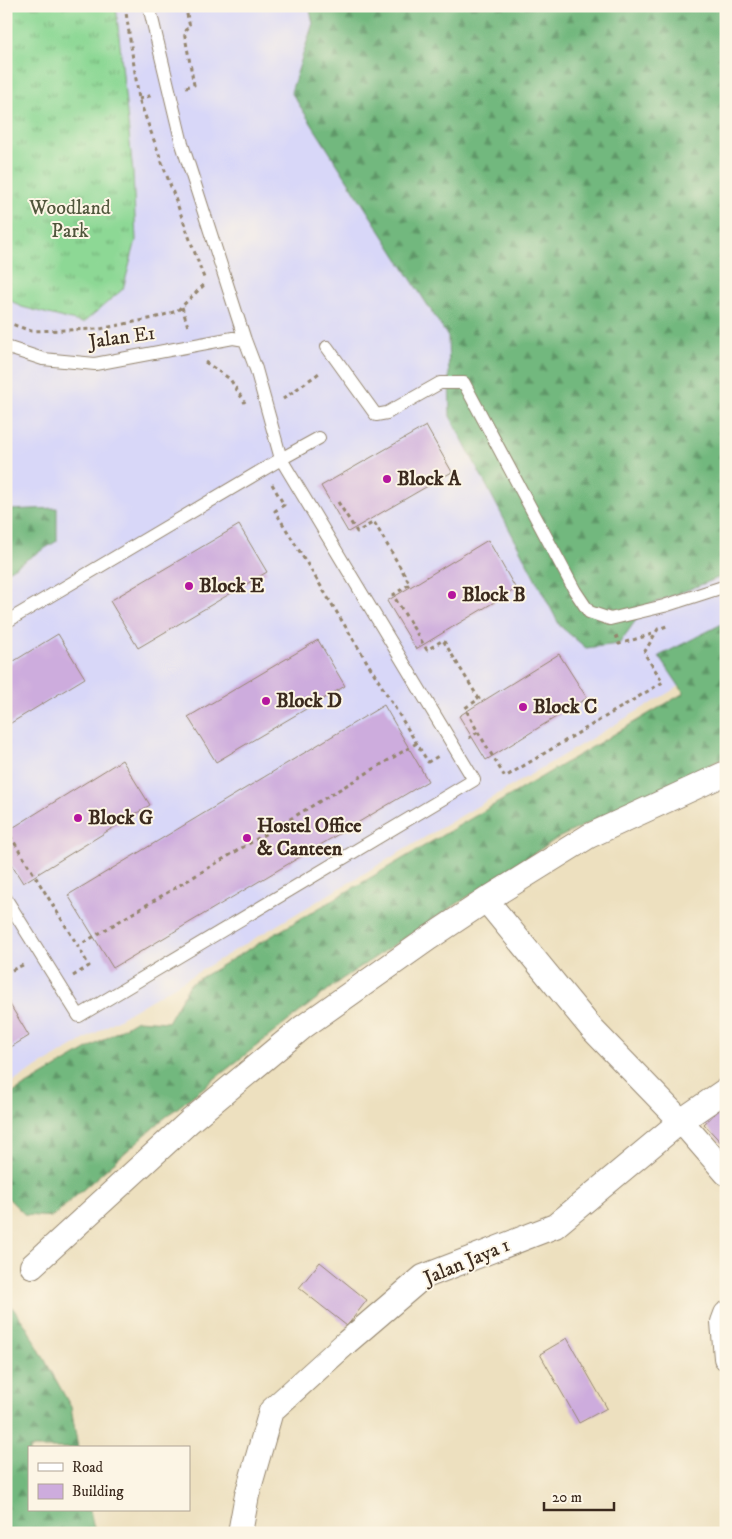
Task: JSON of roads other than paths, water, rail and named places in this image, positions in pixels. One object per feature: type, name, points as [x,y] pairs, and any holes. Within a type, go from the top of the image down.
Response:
[{"type":"street","points":[[32,1266],[190,1121],[303,1027],[429,938],[589,836],[726,773]]},
{"type":"street","points":[[486,900],[592,1028],[681,1121],[726,1174]]},
{"type":"street","name":"Jalan Jaya 1","points":[[240,1533],[247,1496],[272,1411],[347,1342],[423,1277],[554,1226],[681,1121],[726,1090]]},
{"type":"street","points":[[726,1314],[723,1322],[726,1358]]},
{"type":"lane","points":[[6,899],[79,1016],[474,780],[281,459],[256,369],[182,144],[149,6]]},
{"type":"lane","name":"Jalan E1","points":[[6,348],[43,359],[95,364],[233,338],[245,340]]},
{"type":"lane","points":[[327,347],[376,415],[387,413],[440,383],[464,383],[575,590],[589,612],[610,619],[664,606],[726,586]]},
{"type":"lane","points":[[6,622],[319,438]]},
{"type":"place","name":"Block A","points":[[387,479]]},
{"type":"place","name":"Block E","points":[[189,586]]},
{"type":"place","name":"Block B","points":[[452,595]]},
{"type":"place","name":"Block D","points":[[266,701]]},
{"type":"place","name":"Block C","points":[[523,707]]},
{"type":"place","name":"Block G","points":[[78,818]]},
{"type":"place","name":"Hostel Office & Canteen","points":[[247,838]]},
{"type":"park label","name":"Woodland Park","points":[[70,220]]}]
